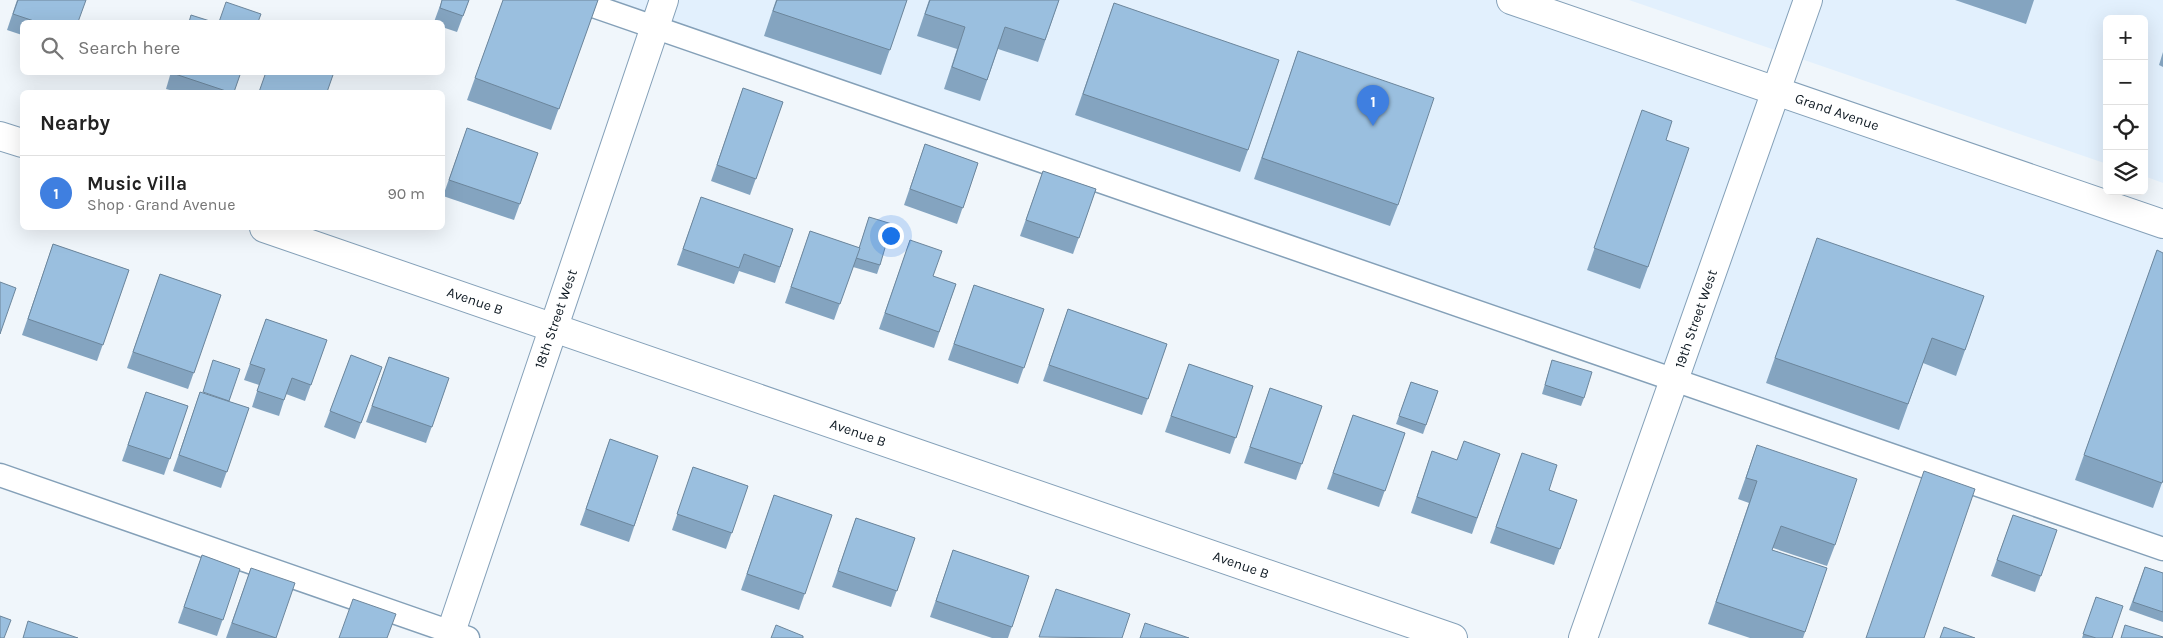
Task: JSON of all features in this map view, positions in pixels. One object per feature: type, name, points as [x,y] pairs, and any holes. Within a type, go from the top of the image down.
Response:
[{"type":"street","name":"18th Street West","points":[[456,636],[553,328],[664,0]]},
{"type":"street","name":"Grand Avenue","points":[[1511,0],[2163,224]]},
{"type":"street","name":"19th Street West","points":[[1583,638],[1808,0]]},
{"type":"street","points":[[0,136],[20,142]]},
{"type":"street","name":"Avenue B","points":[[270,230],[1453,638]]},
{"type":"lane","points":[[576,0],[2163,549]]},
{"type":"lane","points":[[0,475],[456,636]]},
{"type":"shaded area","points":[[582,0],[1511,0],[2163,224],[2163,549]]},
{"type":"shaded area","points":[[1629,0],[2163,0],[2163,183],[2148,177],[2148,15],[2103,15],[2103,163]]},
{"type":"building","points":[[18,0],[86,0],[79,20],[31,20],[13,14]]},
{"type":"building","points":[[442,0],[469,0],[463,16],[440,8]]},
{"type":"building","points":[[503,0],[598,0],[559,109],[475,78]]},
{"type":"building","points":[[777,0],[907,0],[890,50],[773,11]]},
{"type":"building","points":[[930,0],[1059,0],[1045,40],[1005,27],[987,80],[952,67],[965,27],[925,14]]},
{"type":"building","points":[[226,2],[261,14],[259,20],[220,20]]},
{"type":"building","points":[[1114,3],[1279,60],[1248,150],[1083,94]]},
{"type":"building","points":[[191,15],[207,20],[190,20]]},
{"type":"building","points":[[1298,51],[1434,98],[1398,205],[1262,158]]},
{"type":"building","points":[[178,75],[240,75],[235,90],[223,90]]},
{"type":"building","points":[[265,75],[333,75],[328,90],[260,90]]},
{"type":"building","points":[[743,88],[783,102],[756,179],[717,165]]},
{"type":"building","points":[[1642,110],[1672,121],[1666,140],[1689,148],[1648,267],[1594,248]]},
{"type":"building","points":[[467,128],[538,153],[520,204],[449,180]]},
{"type":"building","points":[[925,144],[978,163],[963,208],[910,189]]},
{"type":"building","points":[[1043,171],[1096,189],[1079,238],[1026,220]]},
{"type":"building","points":[[701,197],[793,229],[780,267],[744,254],[739,268],[683,249]]},
{"type":"building","points":[[869,217],[892,224],[880,265],[856,258]]},
{"type":"building","points":[[810,231],[860,248],[840,304],[791,287]]},
{"type":"building","points":[[1817,238],[1984,296],[1965,350],[1932,338],[1908,404],[1775,358]]},
{"type":"building","points":[[910,240],[942,251],[933,276],[956,284],[939,332],[885,313]]},
{"type":"building","points":[[53,244],[129,270],[103,345],[28,319]]},
{"type":"building","points":[[2157,250],[2163,253],[2162,483],[2084,455]]},
{"type":"building","points":[[160,274],[221,295],[194,373],[133,352]]},
{"type":"building","points":[[0,282],[16,288],[0,334]]},
{"type":"building","points":[[974,285],[1044,309],[1024,368],[954,344]]},
{"type":"building","points":[[1068,309],[1167,344],[1148,399],[1049,365]]},
{"type":"building","points":[[266,319],[327,340],[311,385],[292,378],[284,400],[257,391],[265,369],[250,364]]},
{"type":"building","points":[[351,355],[382,367],[361,423],[330,411]]},
{"type":"building","points":[[389,357],[449,378],[432,427],[372,406]]},
{"type":"building","points":[[213,360],[240,369],[229,401],[203,392]]},
{"type":"building","points":[[1552,360],[1592,372],[1584,398],[1545,385]]},
{"type":"building","points":[[1189,364],[1253,386],[1236,438],[1171,416]]},
{"type":"building","points":[[1411,382],[1438,391],[1426,425],[1399,416]]},
{"type":"building","points":[[1270,388],[1322,406],[1302,464],[1250,447]]},
{"type":"building","points":[[146,392],[188,406],[170,459],[128,445]]},
{"type":"building","points":[[200,392],[249,408],[227,472],[179,455]]},
{"type":"building","points":[[1353,415],[1405,433],[1385,491],[1333,473]]},
{"type":"building","points":[[610,439],[658,456],[634,526],[586,509]]},
{"type":"building","points":[[1464,441],[1500,454],[1477,518],[1417,497],[1432,451],[1457,460]]},
{"type":"building","points":[[1757,445],[1857,479],[1835,545],[1781,526],[1772,550],[1827,568],[1805,632],[1716,602],[1757,481],[1746,478]]},
{"type":"building","points":[[1522,453],[1557,465],[1549,490],[1577,500],[1560,549],[1496,527]]},
{"type":"building","points":[[693,467],[748,486],[732,533],[677,514]]},
{"type":"building","points":[[1924,471],[1975,489],[1924,638],[1866,638]]},
{"type":"building","points":[[774,495],[832,515],[805,594],[747,574]]},
{"type":"building","points":[[2013,515],[2057,530],[2041,576],[1997,560]]},
{"type":"building","points":[[856,518],[915,538],[897,591],[838,571]]},
{"type":"building","points":[[953,550],[1029,576],[1012,627],[936,601]]},
{"type":"building","points":[[202,555],[240,569],[223,620],[184,607]]},
{"type":"building","points":[[2145,567],[2163,573],[2163,612],[2133,602]]},
{"type":"building","points":[[251,568],[295,583],[276,638],[232,623]]},
{"type":"building","points":[[1056,589],[1130,614],[1122,638],[1039,637]]},
{"type":"building","points":[[2096,597],[2123,606],[2112,638],[2096,638],[2083,634]]},
{"type":"building","points":[[353,599],[396,614],[387,638],[339,638]]},
{"type":"building","points":[[0,616],[11,620],[4,638],[0,638]]},
{"type":"building","points":[[28,621],[78,638],[23,638]]},
{"type":"building","points":[[1145,623],[1189,638],[1140,638]]},
{"type":"building","points":[[776,625],[803,636],[803,638],[771,638]]},
{"type":"building","points":[[2125,625],[2163,637],[2163,638],[2121,638]]},
{"type":"building","points":[[1944,627],[1975,638],[1940,638]]},
{"type":"place","name":"Music Villa","points":[[1373,126]]}]
